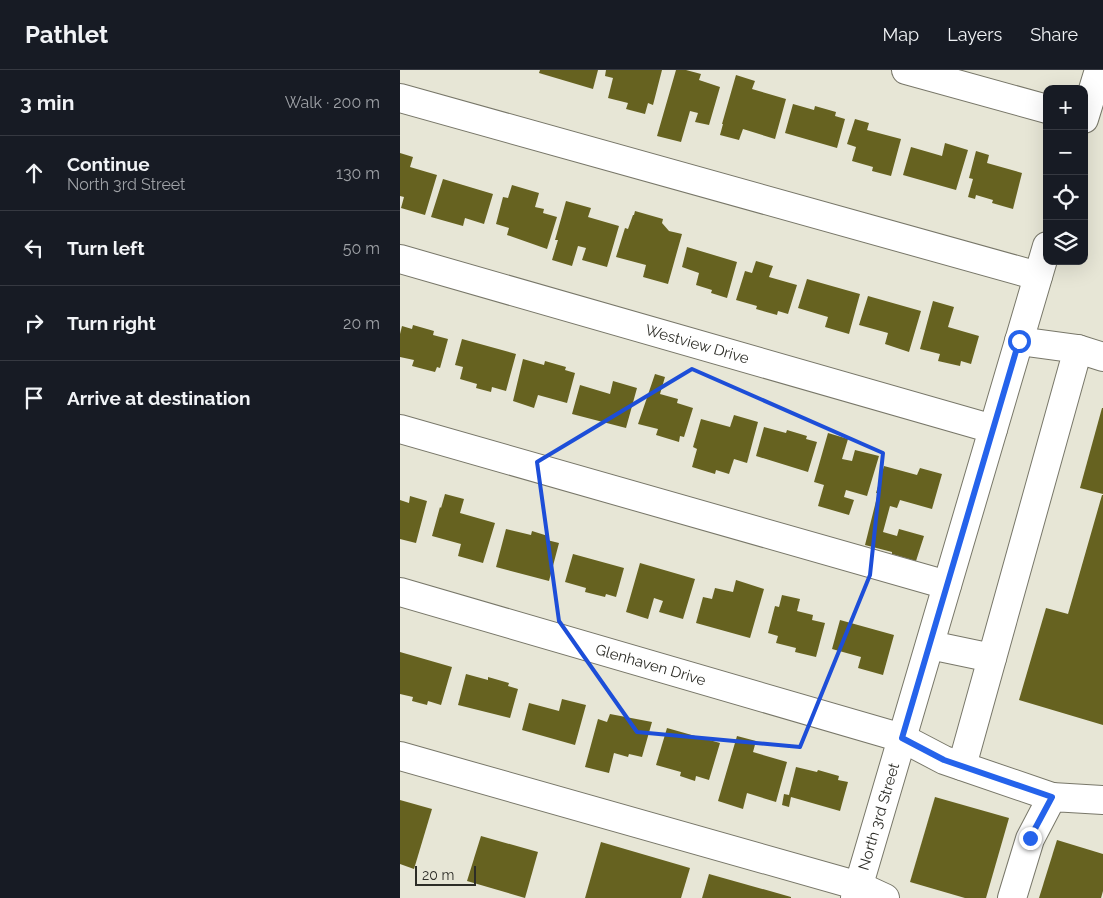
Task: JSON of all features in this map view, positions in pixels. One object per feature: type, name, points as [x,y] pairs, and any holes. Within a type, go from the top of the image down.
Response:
[{"type":"street","points":[[906,70],[1043,108]]},
{"type":"street","points":[[1088,106],[1099,70]]},
{"type":"street","points":[[400,98],[1038,276]]},
{"type":"street","name":"Westview Drive","points":[[400,259],[993,428]]},
{"type":"street","name":"North 3rd Street","points":[[857,892],[1043,259]]},
{"type":"street","points":[[962,766],[992,658],[1090,353],[1019,341]]},
{"type":"street","points":[[400,429],[947,585]]},
{"type":"street","name":"Glenhaven Drive","points":[[400,592],[902,738],[944,760],[1052,797],[1103,800]]},
{"type":"street","points":[[930,645],[992,658]]},
{"type":"street","points":[[400,756],[857,892],[885,898]]},
{"type":"street","points":[[1012,898],[1030,838],[1052,797]]},
{"type":"highlighted area","points":[[692,369],[883,453],[870,575],[800,747],[637,732],[559,621],[537,462]]},
{"type":"building","points":[[540,70],[598,70],[593,89],[539,73]]},
{"type":"building","points":[[606,70],[662,70],[653,105],[648,103],[645,114],[626,109],[628,103],[608,98],[613,78],[605,76]]},
{"type":"building","points":[[676,70],[686,70],[701,74],[699,80],[720,87],[709,125],[695,122],[698,113],[690,111],[681,142],[657,136]]},
{"type":"building","points":[[736,75],[755,81],[752,89],[786,99],[775,139],[743,129],[739,140],[720,135]]},
{"type":"building","points":[[793,104],[814,110],[815,106],[836,112],[835,116],[845,119],[837,148],[785,133]]},
{"type":"building","points":[[855,119],[869,123],[867,130],[901,139],[891,176],[872,171],[873,167],[852,161],[856,147],[847,144]]},
{"type":"building","points":[[945,143],[968,150],[956,190],[903,175],[911,147],[942,156]]},
{"type":"building","points":[[976,151],[989,155],[987,163],[1022,173],[1013,209],[992,203],[993,200],[976,195],[975,199],[968,197],[973,179],[969,178]]},
{"type":"building","points":[[400,153],[413,157],[410,167],[437,175],[425,215],[401,208],[404,197],[400,196]]},
{"type":"building","points":[[443,179],[493,194],[484,224],[465,218],[463,226],[431,217]]},
{"type":"building","points":[[512,185],[539,193],[535,207],[544,209],[543,213],[557,217],[547,249],[507,235],[509,228],[496,224],[503,197],[508,198]]},
{"type":"building","points":[[566,201],[591,208],[588,217],[619,226],[607,267],[582,260],[586,248],[578,246],[572,266],[552,260],[558,240],[555,240]]},
{"type":"building","points":[[635,211],[663,219],[662,223],[669,231],[682,234],[668,284],[643,277],[646,265],[616,257],[625,228],[628,229]]},
{"type":"building","points":[[687,247],[737,262],[727,298],[711,293],[712,290],[696,285],[699,273],[682,267]]},
{"type":"building","points":[[756,261],[773,266],[769,277],[797,285],[788,314],[778,311],[777,315],[756,309],[757,306],[736,300],[745,271],[752,273]]},
{"type":"building","points":[[807,279],[860,294],[849,334],[825,327],[828,317],[798,308]]},
{"type":"building","points":[[868,296],[921,311],[909,352],[885,344],[888,333],[859,325]]},
{"type":"building","points":[[933,301],[954,307],[948,327],[979,336],[971,364],[961,361],[960,366],[938,361],[940,354],[920,349]]},
{"type":"building","points":[[413,325],[434,331],[433,335],[448,339],[440,368],[437,367],[435,372],[412,366],[414,360],[400,357],[402,326],[412,329]]},
{"type":"building","points":[[462,339],[516,354],[506,391],[492,387],[491,392],[476,388],[477,384],[460,379],[463,367],[455,365]]},
{"type":"building","points":[[523,359],[544,365],[545,361],[566,367],[565,370],[575,373],[567,403],[538,395],[534,408],[513,401]]},
{"type":"building","points":[[655,374],[665,377],[660,394],[678,399],[677,403],[693,408],[684,437],[680,436],[679,442],[656,435],[658,429],[638,424]]},
{"type":"building","points":[[613,381],[637,388],[626,428],[572,414],[580,385],[610,394]]},
{"type":"building","points":[[1103,408],[1103,494],[1080,488]]},
{"type":"building","points":[[734,415],[758,422],[747,463],[734,459],[729,474],[716,470],[715,474],[692,467],[697,449],[693,447],[701,419],[730,427]]},
{"type":"building","points":[[764,427],[786,433],[787,430],[807,436],[806,439],[817,442],[808,472],[756,456]]},
{"type":"building","points":[[828,433],[848,439],[842,459],[852,461],[855,450],[879,456],[867,496],[846,490],[844,497],[854,500],[849,515],[818,506],[824,485],[814,482]]},
{"type":"building","points":[[884,466],[917,475],[920,468],[942,474],[932,509],[900,500],[897,508],[890,506],[883,532],[897,536],[899,529],[924,536],[916,561],[865,545]]},
{"type":"building","points":[[445,494],[464,499],[460,513],[495,523],[483,563],[458,556],[461,544],[432,536]]},
{"type":"building","points":[[1102,495],[1103,725],[1019,700],[1046,608],[1068,614]]},
{"type":"building","points":[[410,496],[427,501],[416,543],[400,539],[400,500],[409,503]]},
{"type":"building","points":[[506,529],[531,535],[532,531],[548,536],[547,540],[559,543],[549,581],[496,567]]},
{"type":"building","points":[[573,554],[624,568],[616,597],[606,594],[605,597],[585,592],[586,588],[565,582]]},
{"type":"building","points":[[640,563],[695,579],[683,619],[659,612],[663,601],[654,598],[648,619],[626,612]]},
{"type":"building","points":[[736,580],[764,589],[750,638],[696,623],[703,597],[712,599],[715,588],[733,592]]},
{"type":"building","points":[[782,595],[800,599],[797,611],[813,615],[812,620],[825,623],[816,657],[795,652],[796,648],[776,643],[778,636],[768,633],[775,606],[779,607]]},
{"type":"building","points":[[840,620],[894,635],[883,675],[858,668],[861,657],[832,649]]},
{"type":"building","points":[[400,652],[452,667],[441,705],[428,701],[427,705],[412,701],[413,697],[400,694]]},
{"type":"building","points":[[466,674],[488,680],[488,677],[509,683],[508,686],[518,689],[510,718],[458,705]]},
{"type":"building","points":[[562,699],[586,705],[575,745],[522,730],[529,703],[559,711]]},
{"type":"building","points":[[610,714],[652,722],[642,757],[629,754],[628,757],[614,753],[609,773],[585,767],[598,719],[607,722]]},
{"type":"building","points":[[667,728],[720,743],[709,780],[696,776],[695,781],[680,776],[681,772],[656,765]]},
{"type":"building","points":[[737,736],[756,741],[753,752],[787,762],[776,802],[747,793],[743,809],[718,801]]},
{"type":"building","points":[[796,767],[817,772],[818,770],[839,776],[838,780],[848,782],[840,811],[791,797],[789,807],[782,805],[784,794],[789,795]]},
{"type":"building","points":[[935,797],[1009,818],[986,898],[965,898],[910,882]]},
{"type":"building","points":[[400,800],[432,809],[414,869],[400,864]]},
{"type":"building","points":[[481,836],[538,852],[525,898],[467,881]]},
{"type":"building","points":[[1057,840],[1103,854],[1103,891],[1101,898],[1039,898]]},
{"type":"building","points":[[601,842],[690,868],[681,898],[585,898]]},
{"type":"building","points":[[709,874],[791,897],[791,898],[702,898]]},
{"type":"route","points":[[1019,341],[902,738],[944,760],[1052,797],[1030,838]]}]
